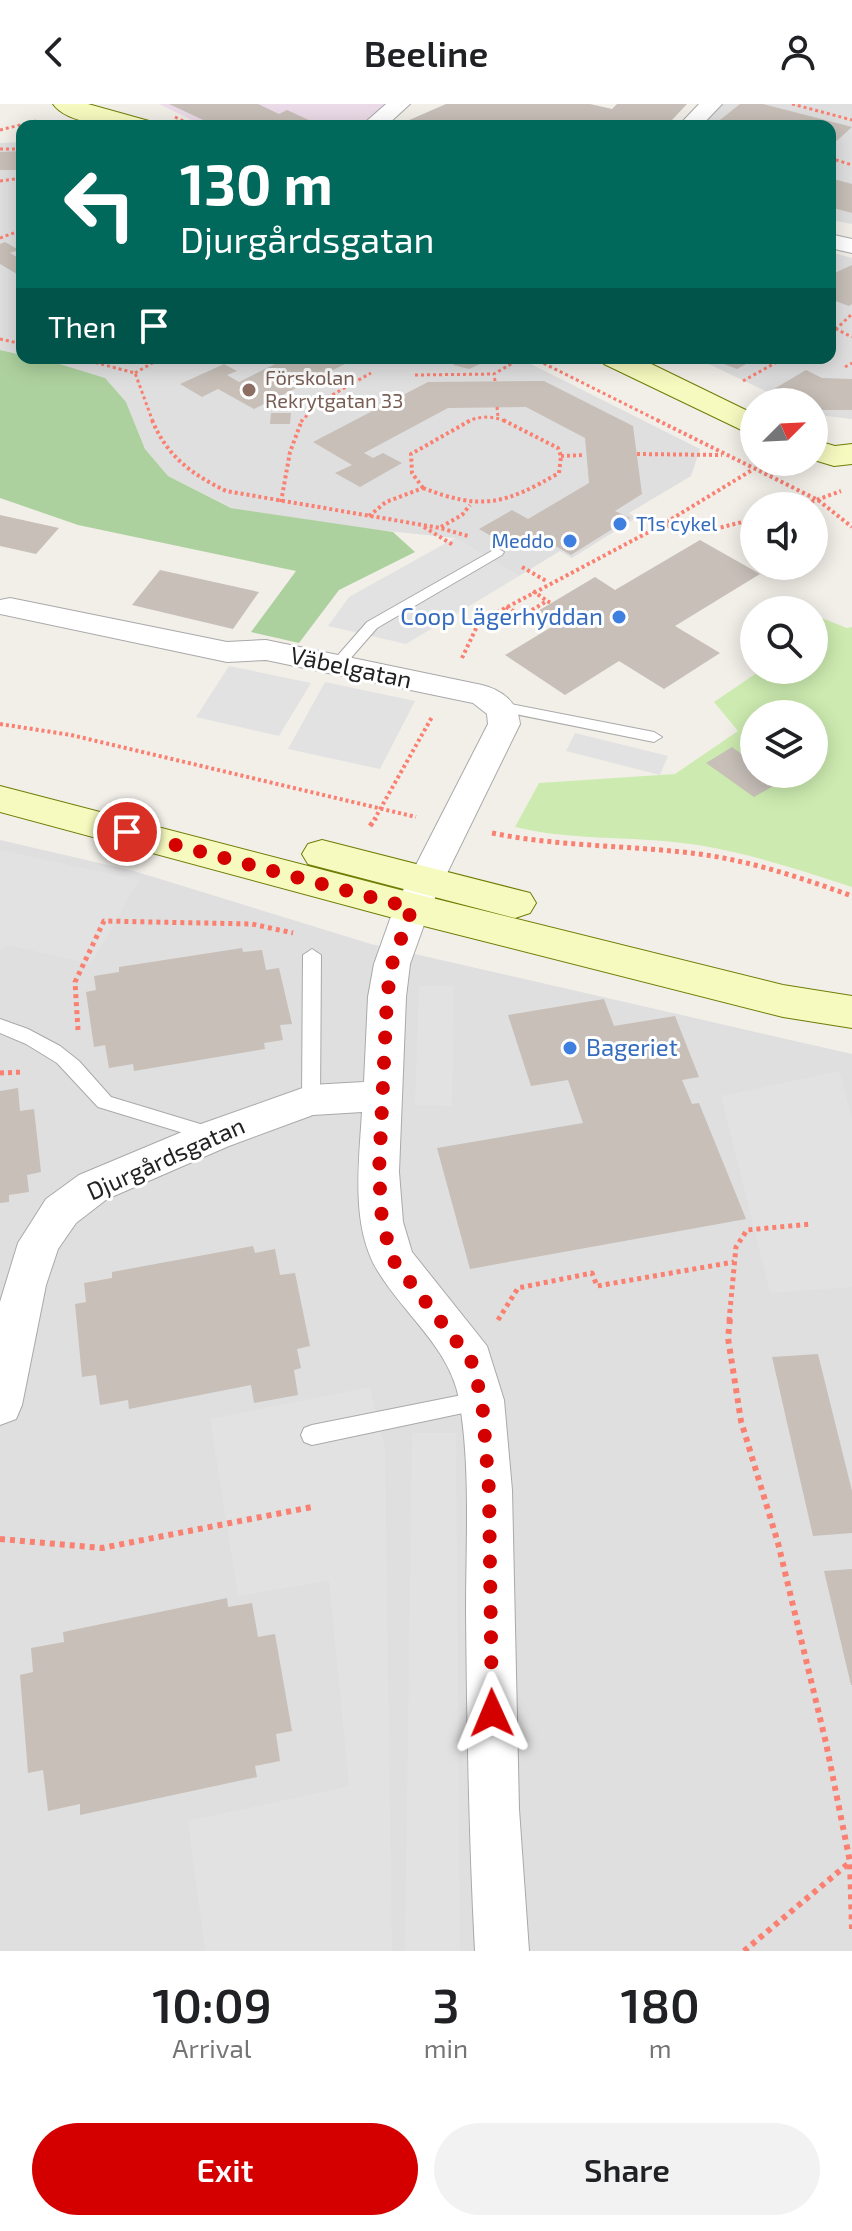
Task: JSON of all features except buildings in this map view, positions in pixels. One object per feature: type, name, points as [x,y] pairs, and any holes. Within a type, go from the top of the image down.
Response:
[{"type":"main road","points":[[66,104],[90,114],[128,117]]},
{"type":"main road","points":[[627,364],[740,419]]},
{"type":"main road","points":[[828,454],[852,454]]},
{"type":"main road","points":[[0,780],[345,859],[419,894],[783,1001],[852,1012]]},
{"type":"main road","points":[[0,799],[852,990]]},
{"type":"street","points":[[379,120],[399,104]]},
{"type":"street","points":[[695,120],[711,104]]},
{"type":"street","name":"Väbelgatan","points":[[10,607],[227,652],[266,650],[482,695],[500,707]]},
{"type":"street","points":[[500,707],[504,724],[401,934],[391,975],[382,1096],[380,1184],[382,1222],[393,1260],[476,1380],[489,1490],[493,1809],[502,1951]]},
{"type":"street","name":"Djurgårdsgatan","points":[[0,1405],[25,1285],[39,1243],[61,1211],[93,1187],[215,1135],[311,1100],[382,1096]]},
{"type":"lane","points":[[337,665],[372,625],[497,552]]},
{"type":"lane","points":[[500,707],[654,737]]},
{"type":"lane","points":[[311,1100],[312,955]]},
{"type":"lane","points":[[0,1026],[37,1042],[60,1057],[82,1074],[105,1102],[215,1135]]},
{"type":"lane","points":[[312,1435],[476,1380]]},
{"type":"path","points":[[792,104],[852,120]]},
{"type":"path","points":[[811,108],[815,104]]},
{"type":"path","points":[[39,120],[43,119]]},
{"type":"path","points":[[852,314],[836,329],[852,337]]},
{"type":"path","points":[[845,367],[852,363]]},
{"type":"path","points":[[101,364],[135,373],[151,364]]},
{"type":"path","points":[[415,375],[494,374],[511,364]]},
{"type":"path","points":[[545,364],[740,464]]},
{"type":"path","points":[[736,385],[773,364]]},
{"type":"path","points":[[135,373],[155,430],[172,457],[195,478],[226,491],[467,535],[549,583]]},
{"type":"path","points":[[281,502],[284,478],[301,423],[311,408],[371,373]]},
{"type":"path","points":[[494,374],[495,381]]},
{"type":"path","points":[[497,407],[498,417]]},
{"type":"path","points":[[498,417],[558,448],[561,456],[559,473],[521,495],[491,505],[470,505],[423,488],[412,473],[411,454],[474,418],[498,417]]},
{"type":"path","points":[[637,454],[723,455]]},
{"type":"path","points":[[561,456],[585,455]]},
{"type":"path","points":[[345,859],[382,810],[448,688],[479,622],[660,526],[742,476]]},
{"type":"path","points":[[765,476],[800,492]]},
{"type":"path","points":[[368,516],[386,502],[423,488]]},
{"type":"path","points":[[440,528],[462,515],[470,505]]},
{"type":"path","points":[[828,508],[852,527]]},
{"type":"path","points":[[660,526],[715,529],[740,523]]},
{"type":"path","points":[[505,606],[522,616],[549,602],[533,591]]},
{"type":"path","points":[[104,921],[252,924],[296,934]]},
{"type":"path","points":[[811,1224],[747,1230],[736,1247],[728,1338],[741,1421],[782,1558],[826,1743],[850,1862],[852,1929]]},
{"type":"path","points":[[476,1380],[518,1288],[592,1273],[597,1286],[734,1262]]},
{"type":"path","points":[[0,1539],[102,1548],[312,1507]]},
{"type":"path","points":[[744,1951],[850,1862]]},
{"type":"shaded area","points":[[159,104],[386,104],[366,120],[192,120]]},
{"type":"shaded area","points":[[721,104],[852,104],[852,224],[836,221],[836,120],[706,120]]},
{"type":"shaded area","points":[[16,142],[16,354],[0,350],[0,143]]},
{"type":"shaded area","points":[[836,254],[852,258],[852,419],[828,416],[828,388],[759,388],[709,364],[836,364]]},
{"type":"shaded area","points":[[50,364],[531,364],[700,449],[691,476],[629,513],[636,518],[572,558],[560,551],[519,576],[455,538],[368,529],[232,508],[168,476],[145,449],[126,402]]},
{"type":"shaded area","points":[[455,538],[519,576],[406,644],[328,626],[349,597]]},
{"type":"shaded area","points":[[229,666],[311,683],[279,736],[196,717]]},
{"type":"shaded area","points":[[325,682],[415,701],[380,769],[288,749]]},
{"type":"shaded area","points":[[575,733],[668,756],[660,775],[566,751]]},
{"type":"shaded area","points":[[0,840],[134,871],[371,944],[852,1054],[852,1951],[0,1951]]},
{"type":"shaded area","points":[[0,850],[139,880],[91,964],[8,945],[0,950]]},
{"type":"shaded area","points":[[419,986],[454,986],[452,1106],[415,1105]]},
{"type":"shaded area","points":[[839,1071],[852,1118],[852,1287],[770,1293],[721,1096]]},
{"type":"shaded area","points":[[370,1387],[385,1449],[392,1951],[205,1951],[188,1821],[349,1786],[329,1581],[238,1596],[210,1419]]},
{"type":"shaded area","points":[[412,1433],[456,1433],[460,1951],[405,1951]]},
{"type":"green space","points":[[0,350],[16,354],[16,364],[59,364],[105,378],[126,402],[145,449],[168,476],[231,508],[393,532],[415,552],[339,590],[299,643],[251,632],[296,571],[78,525],[0,498]]},
{"type":"green space","points":[[828,621],[852,627],[852,887],[797,869],[704,846],[562,835],[515,827],[539,783],[675,774],[738,731],[714,702],[740,684],[828,684]]},
{"type":"place","name":"Förskolan Rekrytgatan 33","points":[[249,390]]},
{"type":"place","name":"T1s cykel","points":[[620,524]]},
{"type":"place","name":"Meddo","points":[[570,541]]},
{"type":"place","name":"Coop Lägerhyddan","points":[[619,617]]},
{"type":"place","name":"Bageriet","points":[[570,1048]]},
{"type":"route","points":[[127,832],[412,908],[392,964],[387,997],[379,1172],[382,1222],[393,1260],[471,1360],[482,1400],[489,1490],[492,1713]]}]
